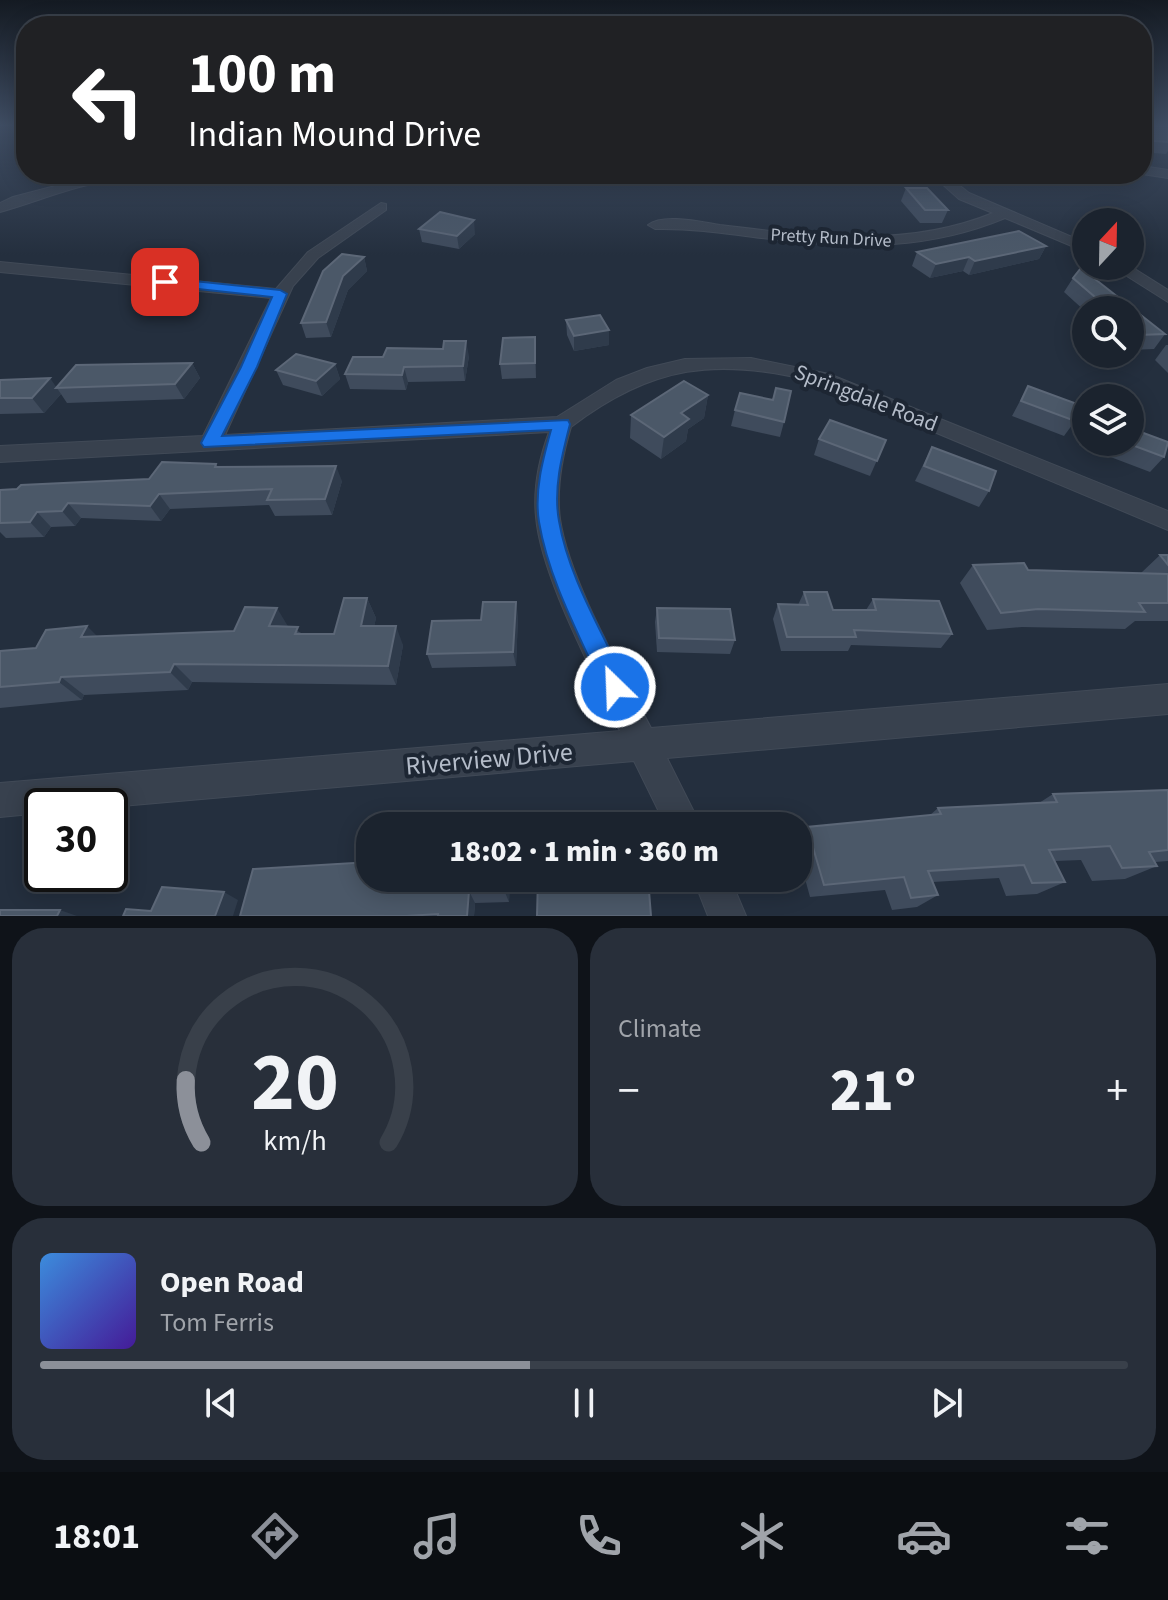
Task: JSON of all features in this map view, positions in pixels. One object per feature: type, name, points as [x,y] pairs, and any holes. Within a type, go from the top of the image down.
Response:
[{"type":"street","points":[[0,208],[51,188],[71,184]]},
{"type":"street","points":[[948,184],[955,191],[1004,214],[1072,242]]},
{"type":"street","points":[[210,443],[249,367],[280,294],[303,264],[381,207]]},
{"type":"street","name":"Pretty Run Drive","points":[[655,225],[819,240],[894,242],[956,233],[1004,214]]},
{"type":"street","points":[[0,267],[280,294]]},
{"type":"street","points":[[1141,280],[1168,297]]},
{"type":"street","name":"Springdale Road","points":[[562,424],[608,390],[658,368],[720,362],[786,367],[822,378],[1168,521]]},
{"type":"street","points":[[0,454],[562,424],[549,470],[548,520],[562,571],[641,744],[677,812]]},
{"type":"street","name":"Riverview Drive","points":[[0,800],[1168,699]]},
{"type":"street","points":[[717,892],[727,916]]},
{"type":"building","points":[[906,188],[927,188],[948,210],[925,210]]},
{"type":"building","points":[[440,212],[474,220],[457,236],[419,229]]},
{"type":"building","points":[[1019,231],[1046,246],[975,261],[969,257],[936,264],[917,252]]},
{"type":"building","points":[[342,254],[364,257],[343,276],[326,322],[301,323],[323,271]]},
{"type":"building","points":[[1075,280],[1096,280],[1117,296],[1094,296]]},
{"type":"building","points":[[600,315],[609,330],[574,336],[566,320]]},
{"type":"building","points":[[1144,318],[1165,334],[1144,335]]},
{"type":"building","points":[[535,337],[535,363],[500,364],[503,338]]},
{"type":"building","points":[[444,341],[466,341],[463,366],[404,367],[402,375],[345,374],[353,357],[383,357],[387,348],[443,349]]},
{"type":"building","points":[[296,354],[335,364],[316,381],[276,370]]},
{"type":"building","points":[[192,363],[175,384],[56,388],[76,365]]},
{"type":"building","points":[[50,378],[32,398],[0,398],[0,380]]},
{"type":"building","points":[[684,381],[708,395],[681,413],[689,419],[664,437],[631,415]]},
{"type":"building","points":[[1028,386],[1072,402],[1072,420],[1021,401]]},
{"type":"building","points":[[776,388],[791,391],[784,422],[735,410],[740,393],[773,400]]},
{"type":"building","points":[[830,420],[886,440],[877,461],[819,439]]},
{"type":"building","points":[[1144,433],[1168,442],[1164,457],[1144,450]]},
{"type":"building","points":[[932,447],[996,471],[989,491],[924,466]]},
{"type":"building","points":[[162,462],[216,464],[215,467],[336,466],[325,499],[267,500],[272,489],[159,494],[150,506],[68,503],[62,511],[37,512],[30,522],[0,523],[0,490],[17,489],[21,485],[149,479]]},
{"type":"building","points":[[1024,563],[1028,570],[1168,574],[1168,603],[1139,603],[1145,612],[1038,609],[1001,613],[973,565]]},
{"type":"building","points":[[804,592],[827,592],[833,610],[876,610],[873,599],[939,601],[952,634],[854,630],[856,637],[787,637],[778,604],[808,605]]},
{"type":"building","points":[[344,598],[367,598],[361,626],[396,626],[388,666],[174,664],[170,672],[61,677],[59,682],[0,687],[0,651],[36,648],[46,630],[87,626],[81,637],[234,631],[245,607],[277,608],[269,626],[298,627],[295,634],[334,634]]},
{"type":"building","points":[[483,602],[516,602],[513,652],[427,654],[432,621],[481,620]]},
{"type":"building","points":[[657,608],[730,609],[735,640],[659,638]]},
{"type":"building","points":[[1168,790],[1168,850],[1149,852],[1157,866],[1122,868],[1110,846],[1049,850],[1065,882],[1032,883],[1024,865],[928,871],[938,895],[911,898],[904,877],[824,885],[812,844],[812,827],[941,814],[938,808],[1057,802],[1053,794]]},
{"type":"building","points":[[356,863],[356,892],[469,892],[467,916],[240,916],[253,869]]},
{"type":"building","points":[[162,887],[224,892],[215,916],[123,916],[126,909],[151,911]]},
{"type":"building","points":[[538,892],[649,892],[651,916],[537,916]]},
{"type":"building","points":[[0,910],[60,910],[57,916],[0,916]]},
{"type":"route","points":[[165,282],[280,294],[249,367],[210,443],[562,424],[549,470],[548,520],[562,571],[615,687]]}]
